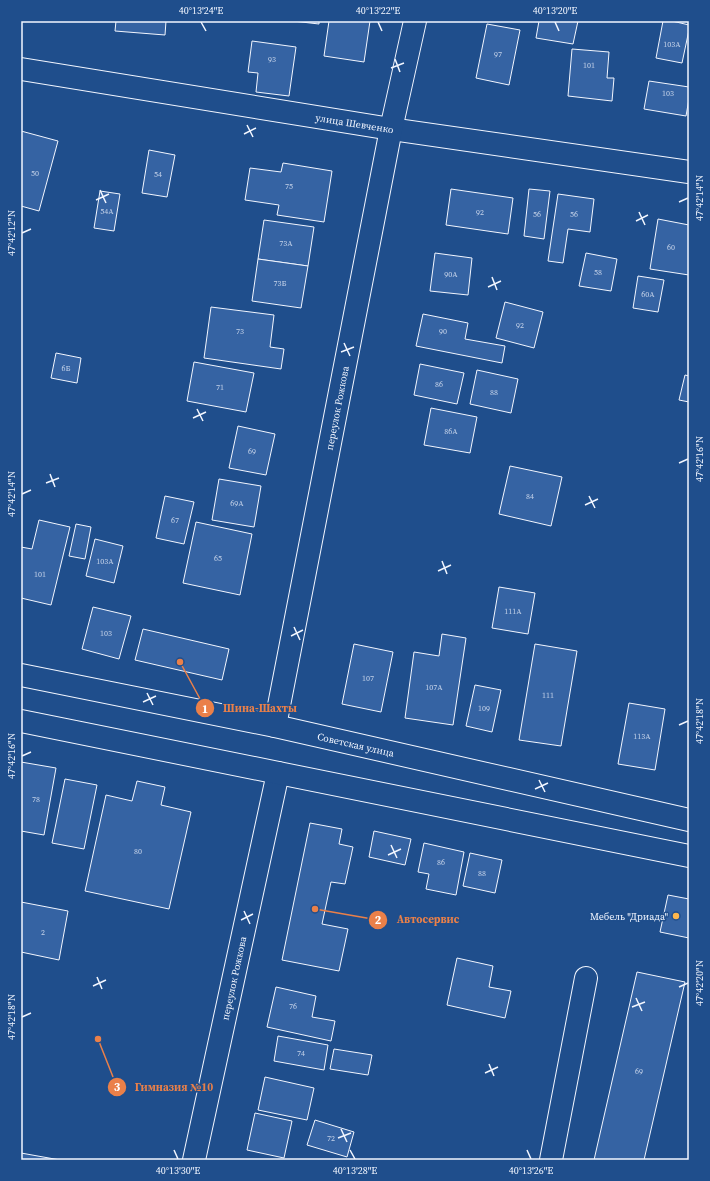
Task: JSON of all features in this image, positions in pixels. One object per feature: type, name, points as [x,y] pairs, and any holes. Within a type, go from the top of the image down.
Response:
[{"type":"street","name":"переулок Рожкова","points":[[275,726],[391,129],[415,21]]},
{"type":"street","name":"улица Шевченко","points":[[21,69],[391,129],[689,172]]},
{"type":"street","name":"Советская улица","points":[[21,675],[275,726],[689,820]]},
{"type":"street","points":[[21,721],[689,856]]},
{"type":"street","name":"переулок Рожкова","points":[[194,1160],[278,774]]},
{"type":"street","points":[[551,1160],[586,978]]},
{"type":"building","points":[[116,21],[166,21],[165,35],[115,31]]},
{"type":"building","points":[[293,21],[319,21],[319,24]]},
{"type":"building","points":[[329,21],[370,21],[364,62],[324,56]]},
{"type":"building","points":[[539,21],[578,21],[573,44],[536,38]]},
{"type":"building","points":[[663,21],[672,21],[689,25],[682,63],[656,58]]},
{"type":"building","points":[[487,24],[520,30],[509,85],[476,78]]},
{"type":"building","points":[[252,41],[296,47],[289,96],[256,92],[258,73],[248,72]]},
{"type":"building","points":[[572,49],[609,52],[607,78],[614,78],[612,101],[568,96]]},
{"type":"building","points":[[649,81],[689,87],[689,99],[686,116],[644,109]]},
{"type":"building","points":[[21,131],[58,141],[39,211],[21,206]]},
{"type":"building","points":[[149,150],[175,155],[167,197],[142,193]]},
{"type":"building","points":[[283,163],[332,171],[324,222],[277,215],[279,205],[245,200],[250,168],[281,172]]},
{"type":"building","points":[[451,189],[513,198],[508,234],[446,225]]},
{"type":"building","points":[[529,189],[550,191],[544,239],[524,236]]},
{"type":"building","points":[[100,191],[120,194],[114,231],[94,228]]},
{"type":"building","points":[[558,194],[594,199],[590,232],[568,229],[563,263],[548,261]]},
{"type":"building","points":[[658,219],[689,225],[689,275],[650,269]]},
{"type":"building","points":[[264,220],[314,227],[308,266],[258,259]]},
{"type":"building","points":[[435,253],[472,258],[468,295],[430,291]]},
{"type":"building","points":[[586,253],[617,259],[611,291],[579,286]]},
{"type":"building","points":[[258,259],[308,266],[301,308],[252,301]]},
{"type":"building","points":[[638,276],[664,280],[658,312],[633,308]]},
{"type":"building","points":[[505,302],[543,312],[534,348],[496,338]]},
{"type":"building","points":[[211,307],[274,315],[270,347],[284,349],[281,369],[204,358]]},
{"type":"building","points":[[423,314],[468,323],[465,339],[505,346],[502,363],[416,346]]},
{"type":"building","points":[[56,353],[81,358],[77,383],[51,378]]},
{"type":"building","points":[[194,362],[254,373],[246,412],[187,401]]},
{"type":"building","points":[[420,364],[464,373],[457,404],[414,395]]},
{"type":"building","points":[[477,370],[518,379],[511,413],[470,404]]},
{"type":"building","points":[[685,375],[689,376],[689,402],[679,400]]},
{"type":"building","points":[[431,408],[477,417],[470,453],[424,445]]},
{"type":"building","points":[[238,426],[275,434],[266,475],[229,468]]},
{"type":"building","points":[[510,466],[562,477],[551,526],[499,514]]},
{"type":"building","points":[[219,479],[261,486],[254,527],[212,520]]},
{"type":"building","points":[[165,496],[194,502],[184,544],[156,538]]},
{"type":"building","points":[[39,520],[70,527],[51,605],[21,598],[21,547],[32,549]]},
{"type":"building","points":[[196,522],[252,534],[240,595],[183,583]]},
{"type":"building","points":[[76,524],[91,527],[85,559],[69,556]]},
{"type":"building","points":[[95,539],[123,546],[114,583],[86,576]]},
{"type":"building","points":[[499,587],[535,593],[528,634],[492,628]]},
{"type":"building","points":[[93,607],[131,616],[119,659],[82,649]]},
{"type":"building","points":[[143,629],[229,649],[222,680],[135,660]]},
{"type":"building","points":[[442,634],[466,638],[453,725],[405,718],[414,652],[439,656]]},
{"type":"building","points":[[354,644],[393,652],[381,712],[342,704]]},
{"type":"building","points":[[535,644],[577,651],[561,746],[519,740]]},
{"type":"building","points":[[475,685],[501,690],[492,732],[466,726]]},
{"type":"building","points":[[629,703],[665,709],[655,770],[618,764]]},
{"type":"building","points":[[21,762],[56,768],[44,835],[21,831]]},
{"type":"building","points":[[65,779],[97,785],[84,849],[52,843]]},
{"type":"building","points":[[137,781],[165,787],[161,805],[191,812],[169,909],[85,891],[106,795],[132,801]]},
{"type":"building","points":[[310,823],[342,829],[339,844],[353,847],[345,884],[331,882],[322,924],[348,929],[339,971],[282,960]]},
{"type":"building","points":[[374,831],[411,839],[405,865],[369,857]]},
{"type":"building","points":[[424,843],[464,852],[456,895],[426,889],[429,874],[418,872]]},
{"type":"building","points":[[470,853],[502,860],[495,893],[463,886]]},
{"type":"building","name":"Мебель \"Дриада\"","points":[[668,895],[689,899],[689,938],[660,932]]},
{"type":"building","points":[[21,902],[68,911],[59,960],[21,952]]},
{"type":"building","points":[[457,958],[493,966],[489,987],[511,991],[505,1018],[447,1005]]},
{"type":"building","points":[[637,972],[685,982],[644,1160],[594,1160]]},
{"type":"building","points":[[276,987],[316,996],[312,1017],[335,1021],[331,1041],[267,1027]]},
{"type":"building","points":[[278,1036],[328,1045],[324,1070],[274,1061]]},
{"type":"building","points":[[334,1049],[372,1055],[368,1075],[330,1069]]},
{"type":"building","points":[[265,1077],[314,1088],[307,1120],[258,1110]]},
{"type":"building","points":[[255,1113],[292,1121],[284,1158],[247,1150]]},
{"type":"building","points":[[315,1120],[354,1132],[347,1157],[307,1145]]},
{"type":"building","points":[[21,1153],[60,1160],[21,1160]]},
{"type":"place","name":"Шина-Шахты","points":[[180,662]]},
{"type":"place","name":"Автосервис","points":[[315,909]]},
{"type":"place","name":"Мебель \"Дриада\"","points":[[676,916]]},
{"type":"place","name":"Гимназия №10","points":[[98,1039]]}]
